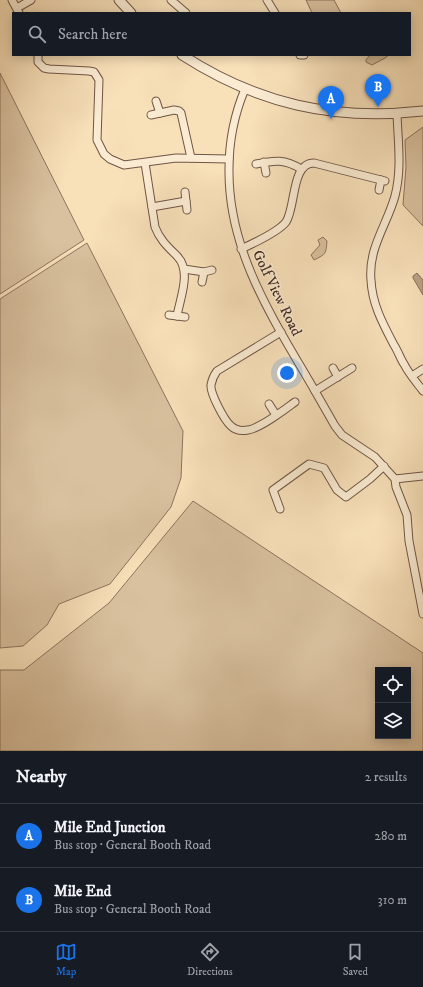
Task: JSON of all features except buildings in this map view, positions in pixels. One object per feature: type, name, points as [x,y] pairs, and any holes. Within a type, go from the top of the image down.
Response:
[{"type":"street","points":[[12,0],[18,11],[31,0]]},
{"type":"street","points":[[119,0],[130,12]]},
{"type":"street","points":[[171,0],[185,12]]},
{"type":"street","points":[[267,0],[274,12]]},
{"type":"street","points":[[38,56],[38,62],[44,68],[89,71],[94,72],[98,76],[100,85],[97,136],[104,154],[117,163],[124,165],[176,158],[229,159]]},
{"type":"street","points":[[184,56],[245,89],[287,103],[332,112],[365,114],[423,112]]},
{"type":"street","name":"Golf View Road","points":[[245,89],[238,107],[233,127],[229,159],[231,207],[241,249],[258,290],[280,332],[335,426],[342,434],[375,457],[395,479]]},
{"type":"street","points":[[156,101],[160,113]]},
{"type":"street","points":[[151,115],[177,110],[181,113],[191,158]]},
{"type":"street","points":[[396,114],[399,165],[397,184],[390,210],[377,238],[373,252],[370,278],[372,293],[379,317],[404,365],[423,392]]},
{"type":"street","points":[[256,164],[279,160],[301,169]]},
{"type":"street","points":[[264,162],[266,173]]},
{"type":"street","points":[[145,163],[155,227],[158,235],[182,262],[184,270],[177,316]]},
{"type":"street","points":[[241,249],[279,228],[287,221],[301,169],[304,166],[314,163],[383,180],[379,190]]},
{"type":"street","points":[[185,192],[187,210]]},
{"type":"street","points":[[152,207],[186,200]]},
{"type":"street","points":[[184,270],[204,272],[212,270]]},
{"type":"street","points":[[202,282],[204,272]]},
{"type":"street","points":[[169,315],[185,316]]},
{"type":"street","points":[[280,332],[218,371],[213,378],[211,386],[213,394],[226,420],[231,426],[238,430],[247,431],[257,427],[295,402]]},
{"type":"street","points":[[333,368],[338,376]]},
{"type":"street","points":[[314,391],[352,368]]},
{"type":"street","points":[[412,376],[423,369]]},
{"type":"street","points":[[269,404],[276,415]]},
{"type":"street","points":[[280,509],[273,490],[309,464],[324,468],[337,490],[346,497],[370,479],[384,466]]},
{"type":"street","points":[[423,476],[395,479],[396,487],[407,515],[409,541],[423,614]]},
{"type":"shaded area","points":[[306,0],[334,0],[340,12],[312,12]]},
{"type":"shaded area","points":[[369,56],[388,56],[372,65],[366,62]]},
{"type":"shaded area","points":[[0,73],[84,240],[0,294]]},
{"type":"shaded area","points":[[423,127],[423,226],[403,205],[406,167],[405,140]]},
{"type":"shaded area","points":[[323,237],[327,241],[326,251],[323,255],[314,260],[311,255],[320,245],[318,240]]},
{"type":"shaded area","points":[[87,243],[183,431],[181,478],[171,507],[110,584],[59,604],[47,625],[23,646],[0,648],[0,299]]},
{"type":"shaded area","points":[[417,273],[423,280],[423,295],[413,278],[413,276]]},
{"type":"shaded area","points":[[193,501],[423,653],[423,751],[0,751],[0,670],[24,670],[109,603]]},
{"type":"place","name":"Mile End","points":[[378,107]]},
{"type":"place","name":"Mile End Junction","points":[[331,119]]}]
